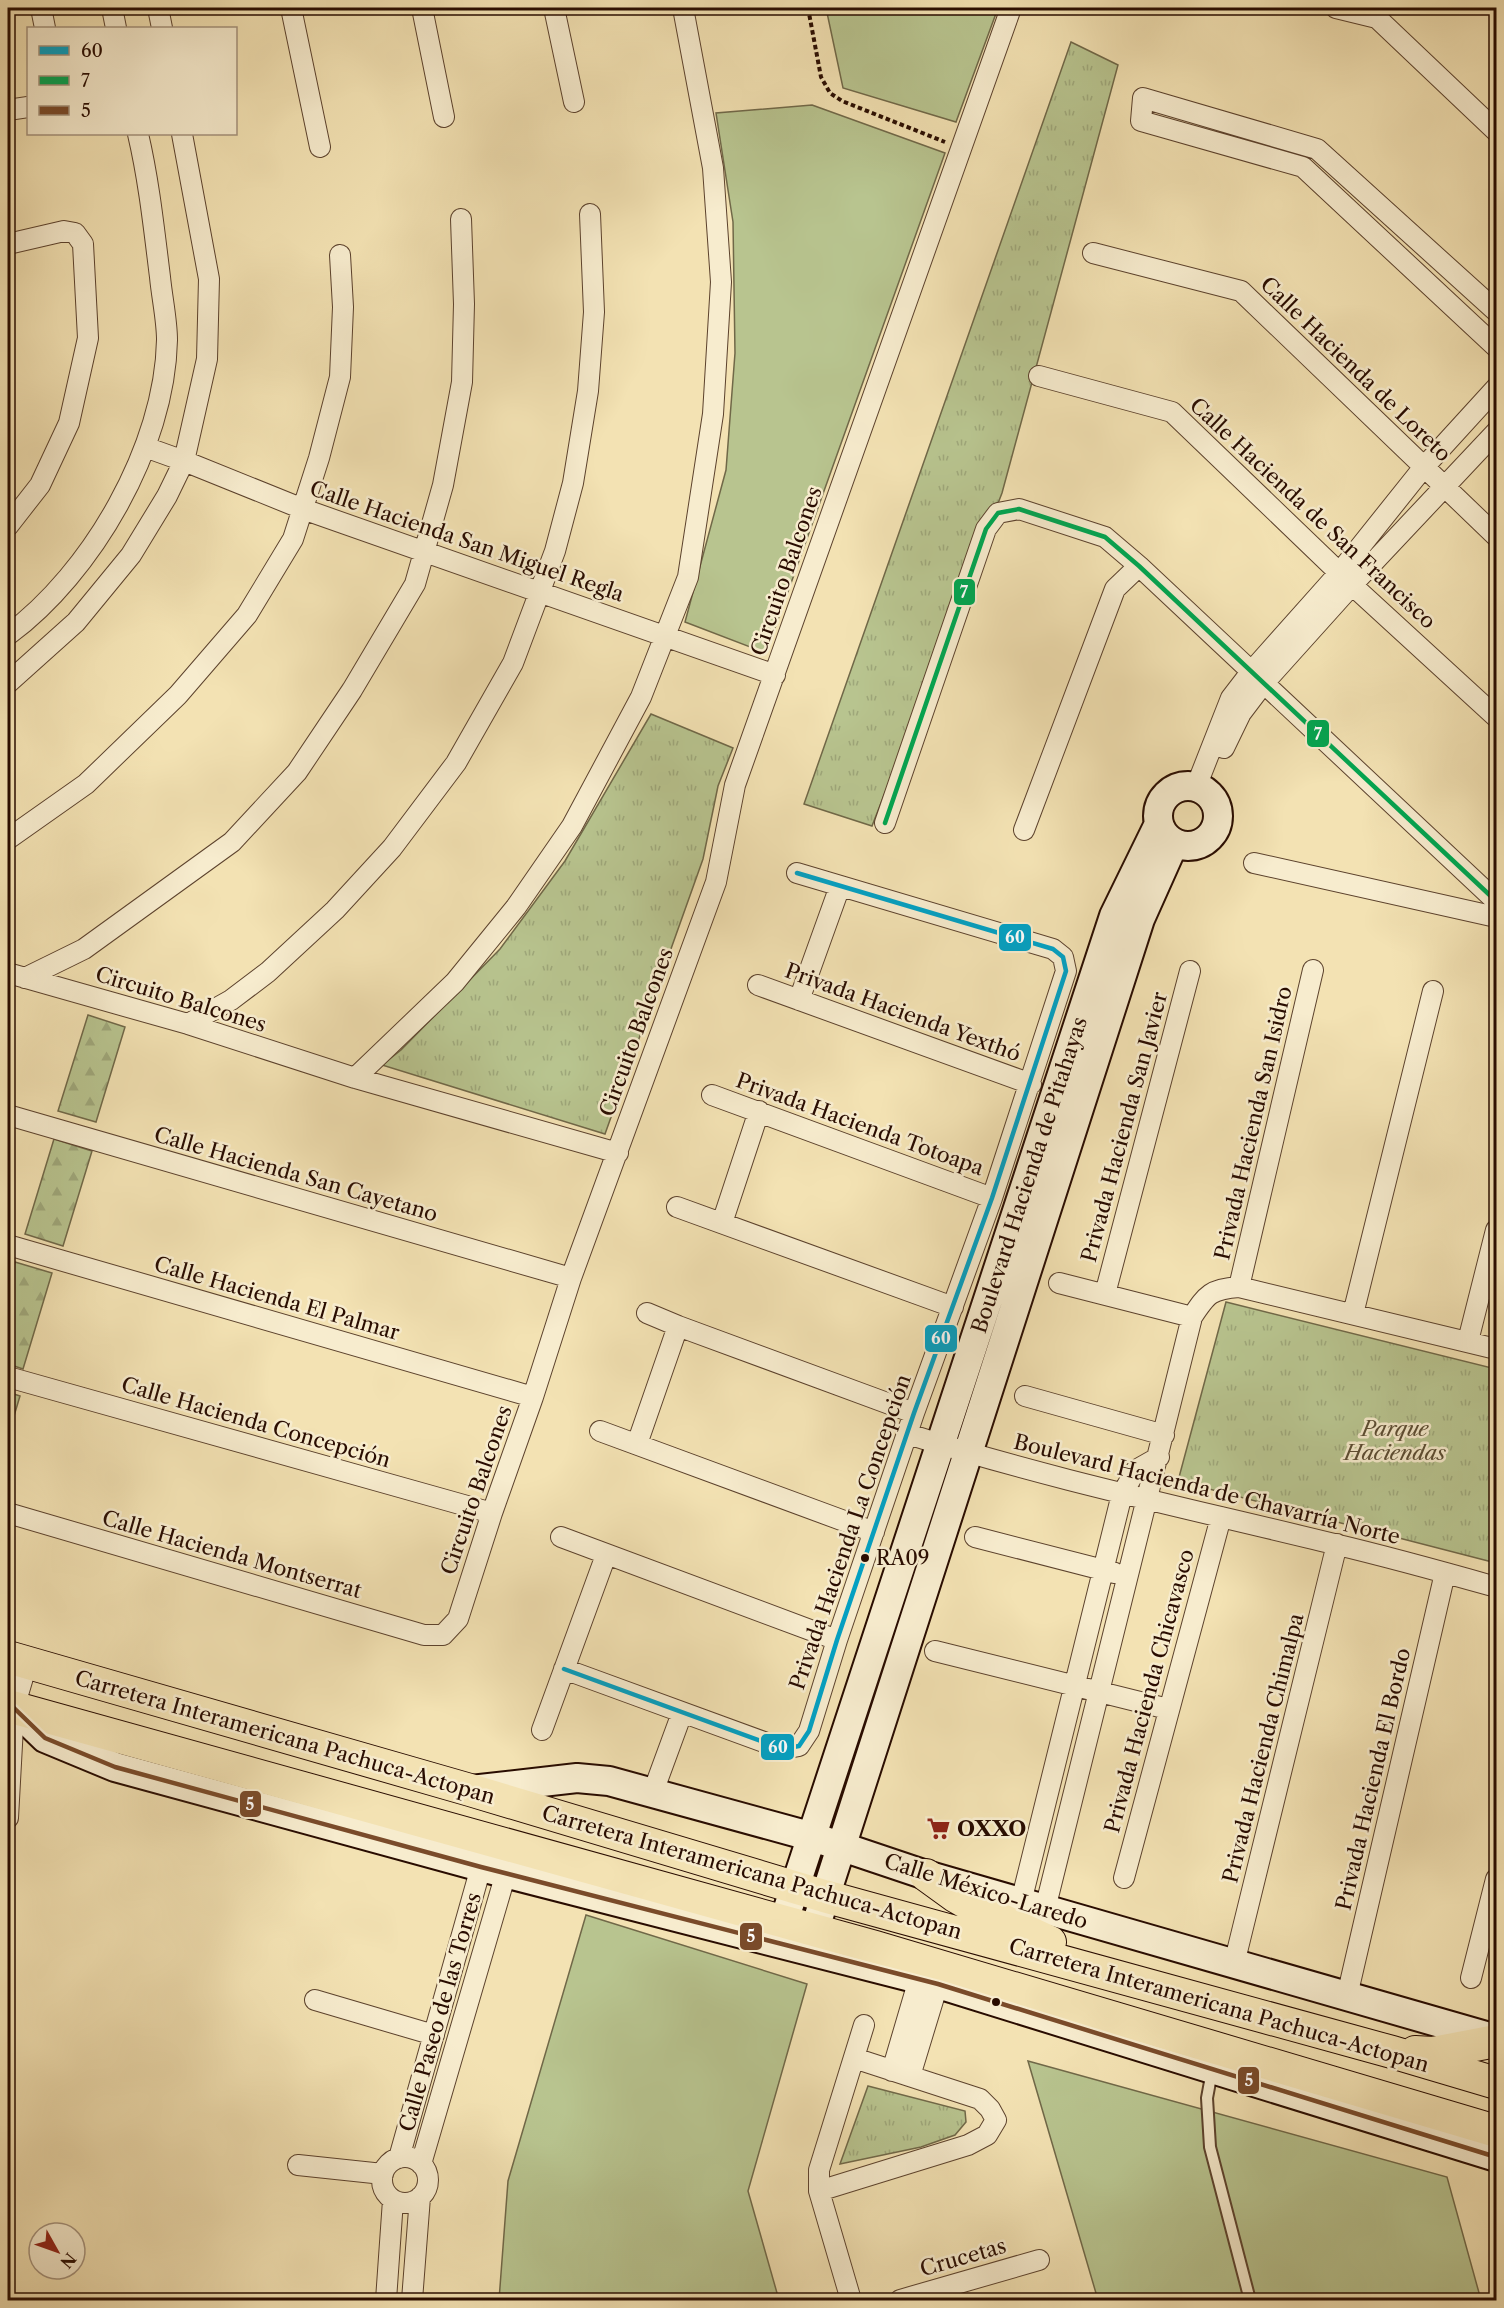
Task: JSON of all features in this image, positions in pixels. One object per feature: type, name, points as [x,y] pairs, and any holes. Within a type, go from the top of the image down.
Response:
[{"type":"main road","name":"Carretera Interamericana Pachuca-Actopan","points":[[17,1660],[470,1790],[810,1892],[1392,2052],[1497,2084]]},
{"type":"main road","points":[[70,1724],[64,1707],[65,1696],[70,1688],[83,1678]]},
{"type":"main road","name":"Carretera Interamericana Pachuca-Actopan","points":[[11,1707],[721,1906],[796,1936],[1497,2130]]},
{"type":"main road","points":[[721,1906],[735,1896],[739,1888],[741,1880],[737,1869]]},
{"type":"main road","points":[[926,1875],[976,1908],[1124,1978]]},
{"type":"main road","points":[[877,1957],[875,1929],[882,1920],[893,1915]]},
{"type":"main road","points":[[1392,2052],[1433,2053],[1497,2040]]},
{"type":"main road","points":[[1243,2077],[1329,2082]]},
{"type":"street","points":[[41,8],[45,27]]},
{"type":"street","points":[[112,8],[116,27]]},
{"type":"street","points":[[158,8],[162,27]]},
{"type":"street","points":[[291,8],[320,147]]},
{"type":"street","points":[[422,8],[444,117]]},
{"type":"street","points":[[554,8],[574,102]]},
{"type":"street","points":[[355,1078],[455,982],[516,907],[572,826],[641,697],[688,577],[713,414],[721,282],[714,168],[683,8]]},
{"type":"street","name":"Circuito Balcones","points":[[443,1635],[458,1619],[571,1278],[716,882],[735,785],[1011,8]]},
{"type":"street","points":[[1336,8],[1377,18],[1497,131]]},
{"type":"street","points":[[1497,311],[1317,149],[1143,98],[1141,121],[1303,166],[1497,347]]},
{"type":"street","points":[[8,110],[27,107]]},
{"type":"street","points":[[8,635],[65,582],[124,496],[145,447],[160,398],[167,340],[149,181],[138,135]]},
{"type":"street","points":[[8,683],[76,622],[131,555],[167,496],[184,460],[207,359],[209,279],[182,135]]},
{"type":"street","points":[[1349,209],[1364,192]]},
{"type":"street","points":[[188,1024],[231,1000],[267,972],[335,910],[392,848],[456,763],[513,663],[555,551],[573,483],[588,391],[594,312],[591,214]]},
{"type":"street","points":[[16,976],[84,950],[232,842],[297,772],[352,690],[415,584],[443,485],[462,382],[464,304],[461,219]]},
{"type":"street","points":[[8,244],[64,231],[75,233],[83,244],[88,338],[69,423],[40,486],[8,526]]},
{"type":"street","name":"Calle Hacienda de Loreto","points":[[1093,254],[1241,291],[1423,468],[1497,536]]},
{"type":"street","points":[[8,839],[86,784],[178,695],[247,615],[293,539],[340,376],[343,307],[340,255]]},
{"type":"street","name":"Calle Hacienda de San Francisco","points":[[1040,376],[1172,412],[1346,578],[1497,717]]},
{"type":"street","points":[[1346,578],[1423,468],[1497,388]]},
{"type":"street","points":[[1200,789],[1257,678],[1346,578],[1445,488],[1497,432]]},
{"type":"street","name":"Calle Hacienda San Miguel Regla","points":[[145,447],[184,460],[303,509],[775,675]]},
{"type":"street","points":[[885,823],[986,529],[998,513],[1019,509],[1106,537],[1497,901]]},
{"type":"street","points":[[1024,830],[1115,589],[1139,566]]},
{"type":"street","points":[[1178,788],[1200,789],[1216,806],[1218,816],[1216,826],[1203,842],[1194,845],[1166,833],[1159,806],[1164,798],[1178,788]]},
{"type":"street","name":"Boulevard Hacienda de Pitahayas","points":[[810,1892],[840,1846],[954,1449],[1113,916],[1166,833]]},
{"type":"street","points":[[1254,863],[1497,917]]},
{"type":"street","points":[[797,873],[840,886],[799,1000]]},
{"type":"street","name":"Privada Hacienda La Concepción","points":[[682,1713],[783,1749],[799,1746],[809,1731],[837,1640],[914,1413],[954,1307],[1031,1084],[1066,971],[1063,957],[1053,949],[840,886]]},
{"type":"street","name":"Privada Hacienda San Isidro","points":[[1229,1287],[1313,970]]},
{"type":"street","name":"Privada Hacienda San Javier","points":[[1106,1294],[1190,971]]},
{"type":"street","name":"Circuito Balcones","points":[[16,976],[188,1024],[355,1078],[618,1153]]},
{"type":"street","name":"Privada Hacienda Yexthó","points":[[758,985],[1031,1084]]},
{"type":"street","points":[[1353,1314],[1433,991]]},
{"type":"street","name":"Privada Hacienda Totoapa","points":[[712,1095],[992,1198]]},
{"type":"street","points":[[722,1223],[759,1111]]},
{"type":"street","name":"Calle Hacienda San Cayetano","points":[[8,1115],[571,1278]]},
{"type":"street","points":[[677,1207],[954,1307]]},
{"type":"street","points":[[1468,1341],[1497,1230]]},
{"type":"street","name":"Calle Hacienda El Palmar","points":[[8,1245],[533,1397]]},
{"type":"street","points":[[1059,1282],[1192,1317]]},
{"type":"street","points":[[1033,1906],[1100,1691],[1192,1317],[1204,1298],[1229,1287],[1497,1349]]},
{"type":"street","points":[[647,1313],[914,1413]]},
{"type":"street","points":[[637,1444],[678,1326]]},
{"type":"street","name":"Calle Hacienda Concepción","points":[[8,1377],[492,1513]]},
{"type":"street","points":[[1025,1396],[1164,1435]]},
{"type":"street","points":[[600,1431],[874,1532]]},
{"type":"street","name":"Boulevard Hacienda de Chavarría Norte","points":[[908,1434],[954,1449],[1148,1501],[1337,1544],[1497,1587]]},
{"type":"street","name":"Boulevard Hacienda de Pitahayas","points":[[796,1936],[810,1892],[813,1837],[954,1449]]},
{"type":"street","points":[[1033,1906],[1074,1686],[1122,1494],[1136,1470],[1159,1457]]},
{"type":"street","name":"Calle Hacienda Montserrat","points":[[8,1513],[424,1635],[443,1635]]},
{"type":"street","name":"Privada Hacienda Chicavasco","points":[[1124,1878],[1221,1517]]},
{"type":"street","points":[[561,1537],[837,1640]]},
{"type":"street","points":[[975,1537],[1129,1577]]},
{"type":"street","name":"Privada Hacienda Chimalpa","points":[[1234,1964],[1337,1544]]},
{"type":"street","points":[[542,1730],[606,1555]]},
{"type":"street","name":"Privada Hacienda El Bordo","points":[[1347,1996],[1446,1573]]},
{"type":"street","points":[[936,1651],[1168,1709]]},
{"type":"street","points":[[8,1818],[11,1707],[17,1660]]},
{"type":"street","points":[[564,1668],[682,1713],[653,1792]]},
{"type":"street","points":[[11,1707],[45,1738],[115,1767],[494,1870],[796,1936]]},
{"type":"street","name":"Calle México-Laredo","points":[[470,1790],[577,1778],[609,1781],[813,1837],[926,1875],[1497,2040]]},
{"type":"street","name":"Calle Paseo de las Torres","points":[[399,2158],[462,1934],[494,1870]]},
{"type":"street","name":"Calle Paseo de las Torres","points":[[421,2164],[485,1942],[494,1870]]},
{"type":"street","points":[[1471,1978],[1497,1880]]},
{"type":"street","points":[[462,1934],[485,1942]]},
{"type":"street","points":[[877,1957],[929,1981],[1497,2157]]},
{"type":"street","points":[[901,2073],[929,1981]]},
{"type":"street","points":[[315,2001],[434,2035]]},
{"type":"street","points":[[851,2301],[819,2191],[819,2170],[864,2025]]},
{"type":"street","points":[[819,2191],[968,2145],[987,2135],[996,2120],[990,2109],[980,2099],[854,2058]]},
{"type":"street","points":[[412,2301],[420,2197],[428,2178],[421,2164],[407,2157],[399,2158],[386,2166],[383,2174],[384,2189],[393,2200],[407,2203],[420,2197]]},
{"type":"street","points":[[298,2165],[383,2174]]},
{"type":"street","points":[[386,2301],[393,2200]]},
{"type":"street","name":"Crucetas","points":[[900,2301],[1039,2260]]},
{"type":"lane","points":[[1213,2068],[1207,2098],[1210,2147],[1250,2301]]},
{"type":"path","points":[[808,8],[821,77],[830,93],[842,101],[960,148]]},
{"type":"green space","points":[[826,8],[998,8],[956,122],[843,88]]},
{"type":"green space","points":[[1071,42],[1118,65],[1002,493],[872,826],[804,804]]},
{"type":"green space","points":[[812,105],[945,153],[766,653],[685,622],[726,470],[735,353],[733,222],[716,113]]},
{"type":"green space","points":[[651,714],[733,748],[718,786],[703,859],[605,1134],[382,1065],[401,1050],[500,949],[565,861]]},
{"type":"green space","points":[[88,1015],[125,1027],[96,1122],[58,1111]]},
{"type":"green space","points":[[54,1139],[92,1151],[63,1246],[25,1234]]},
{"type":"green space","points":[[15,1262],[52,1273],[23,1369],[8,1364],[8,1286]]},
{"type":"green space","name":"Parque Haciendas","points":[[1226,1302],[1496,1369],[1496,1563],[1178,1481]]},
{"type":"green space","points":[[8,1392],[20,1396],[8,1436]]},
{"type":"green space","points":[[586,1915],[807,1984],[748,2191],[779,2300],[499,2300],[508,2181]]},
{"type":"green space","points":[[1028,2061],[1447,2177],[1481,2300],[1098,2300]]},
{"type":"green space","points":[[868,2086],[965,2111],[966,2122],[955,2135],[921,2147],[840,2164]]},
{"type":"transit line","name":"7","points":[[885,823],[986,529],[998,513],[1019,509],[1105,537],[1139,566],[1496,901]]},
{"type":"transit line","name":"60","points":[[564,1669],[783,1749],[799,1746],[809,1731],[837,1640],[914,1413],[992,1198],[1066,971],[1063,957],[1053,949],[797,873]]},
{"type":"transit line","name":"5","points":[[14,1708],[45,1738],[115,1767],[481,1867],[938,1984],[1496,2157]]},
{"type":"place","name":"RA09","points":[[865,1558]]},
{"type":"place","name":"OXXO","points":[[939,1828]]}]
